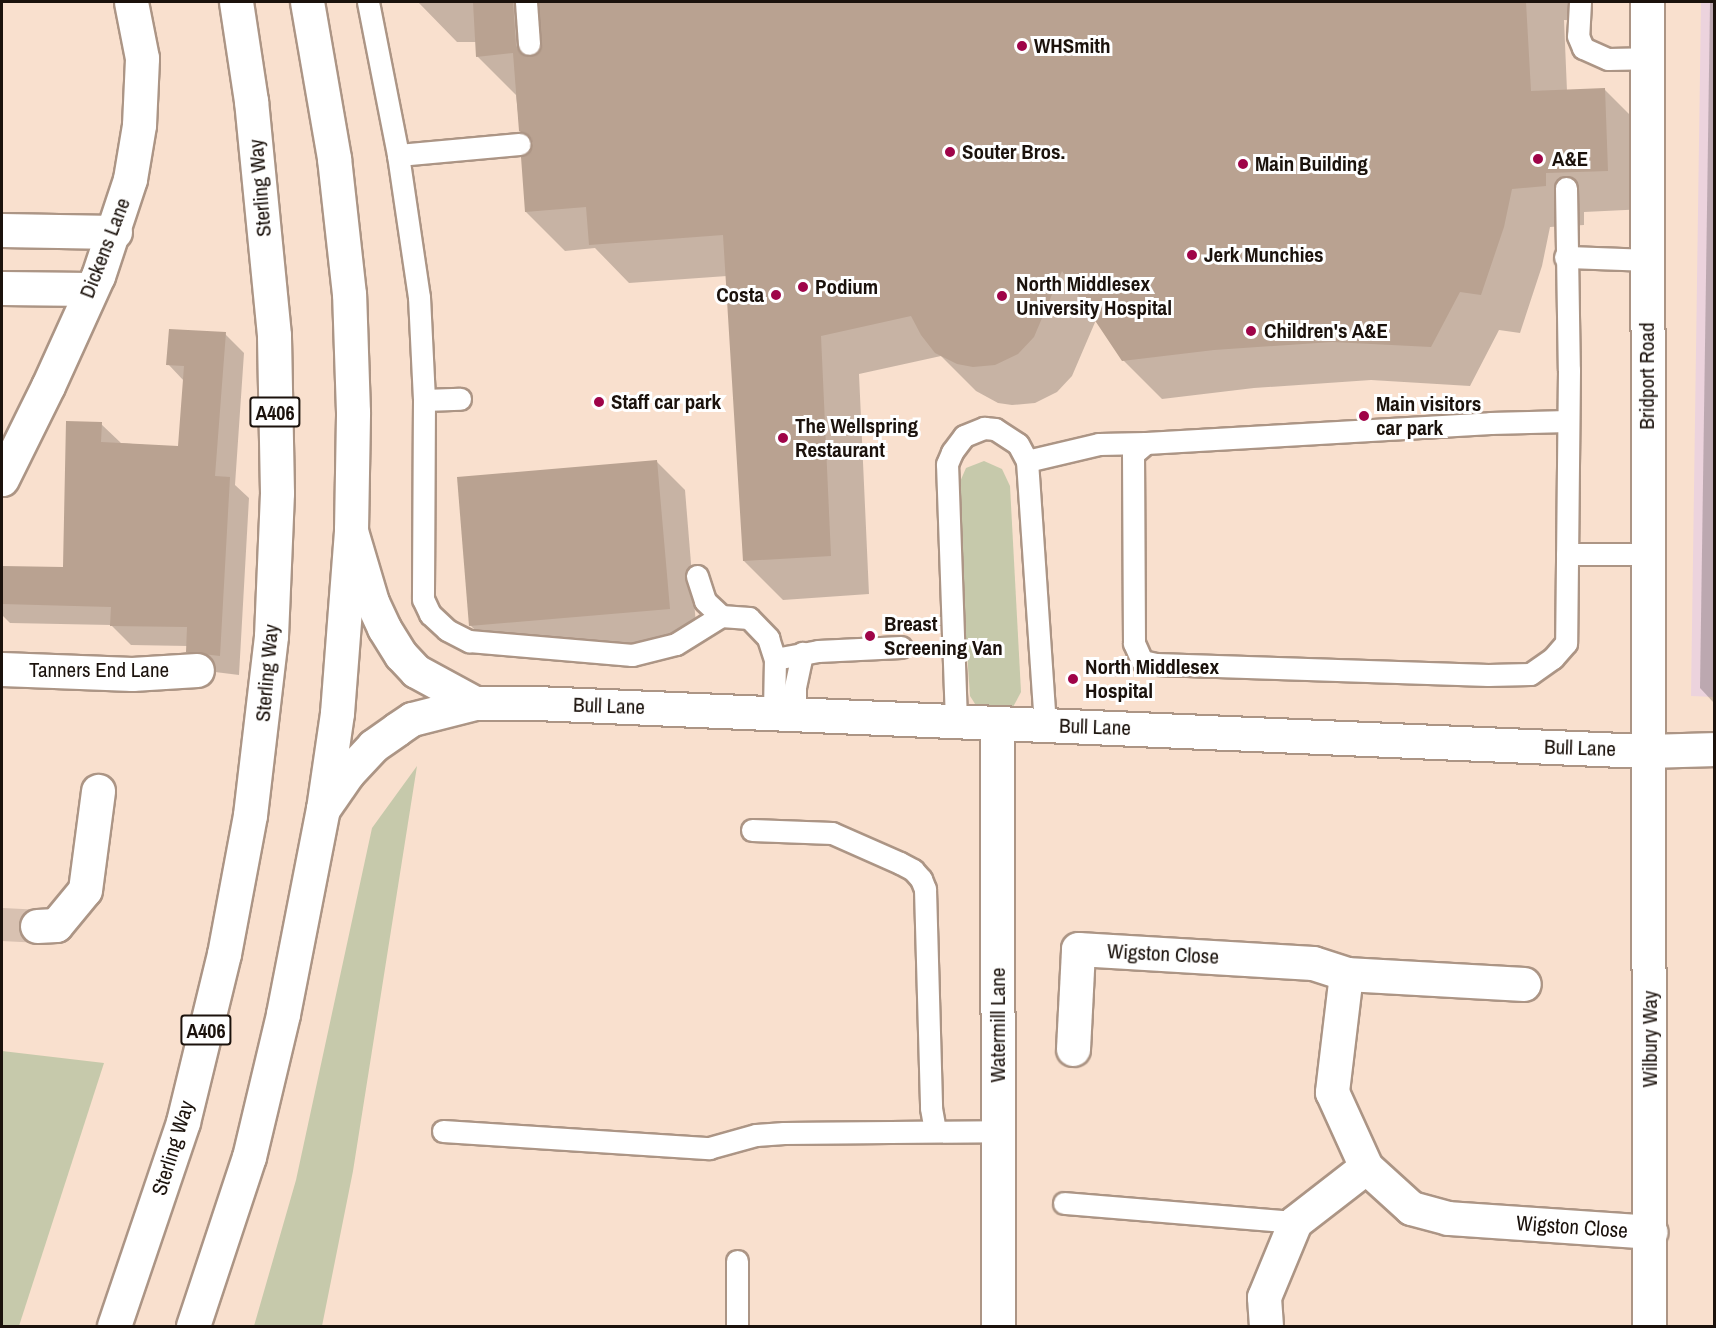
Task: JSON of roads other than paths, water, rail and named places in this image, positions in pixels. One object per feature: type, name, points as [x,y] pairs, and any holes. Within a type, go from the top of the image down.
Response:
[{"type":"main road","name":"Dickens Lane","points":[[2,479],[48,386],[90,289],[98,276],[115,232],[130,179],[139,125],[142,58],[131,2]]},
{"type":"main road","name":"A406","points":[[222,2],[251,100]]},
{"type":"main road","name":"Sterling Way","points":[[114,1326],[183,1122],[216,988],[250,815],[271,636],[277,493],[274,335],[251,100],[236,2]]},
{"type":"main road","points":[[193,1326],[249,1157],[283,1014],[323,809],[337,713],[351,530],[353,412],[349,294],[334,158],[307,2]]},
{"type":"main road","name":"Bridport Road","points":[[1646,751],[1647,2]]},
{"type":"main road","points":[[2,230],[115,232]]},
{"type":"main road","points":[[2,288],[90,289]]},
{"type":"main road","points":[[351,530],[372,602],[384,628],[401,655],[416,671],[475,703]]},
{"type":"main road","name":"Tanners End Lane","points":[[2,669],[132,674],[167,670],[197,670]]},
{"type":"main road","points":[[323,809],[348,773],[373,746],[412,718],[475,703]]},
{"type":"main road","name":"Bull Lane","points":[[475,703],[1646,751],[1714,749]]},
{"type":"main road","name":"Watermill Lane","points":[[997,723],[998,1326]]},
{"type":"main road","name":"Wilbury Way","points":[[1646,751],[1651,1232],[1649,1326]]},
{"type":"main road","points":[[37,926],[56,925],[85,890],[98,791]]},
{"type":"main road","name":"Wigston Close","points":[[1073,1048],[1078,949],[1313,963],[1346,974],[1524,984]]},
{"type":"main road","name":"Wigston Close","points":[[1346,974],[1332,1092],[1366,1167],[1411,1208],[1448,1218],[1651,1232]]},
{"type":"main road","points":[[1266,1326],[1264,1297],[1295,1222],[1366,1167]]},
{"type":"lane","points":[[368,2],[398,154],[419,297],[424,400],[423,599],[430,614],[447,630],[468,640],[632,655],[676,644],[721,615]]},
{"type":"lane","points":[[526,2],[529,44]]},
{"type":"lane","points":[[1580,2],[1578,36],[1583,48],[1590,54],[1608,59],[1647,58]]},
{"type":"lane","points":[[398,154],[520,144]]},
{"type":"lane","points":[[1146,443],[1133,454],[1134,643],[1142,661],[1156,664],[1397,673],[1530,674],[1553,658],[1566,643],[1568,421],[1566,188]]},
{"type":"lane","points":[[1565,257],[1646,260]]},
{"type":"lane","points":[[424,400],[460,399]]},
{"type":"lane","points":[[1027,461],[1100,444],[1523,421],[1568,421]]},
{"type":"lane","points":[[956,721],[947,464],[952,452],[964,436],[984,428],[1005,433],[1018,444],[1027,461],[1045,725]]},
{"type":"lane","points":[[1567,554],[1647,554]]},
{"type":"lane","points":[[697,576],[705,601],[721,615],[749,618],[768,638],[775,659],[784,714]]},
{"type":"lane","points":[[775,659],[802,653],[901,647]]},
{"type":"lane","points":[[784,714],[795,687],[802,653]]},
{"type":"lane","points":[[752,830],[840,835],[913,870],[921,879],[925,889],[932,1108],[935,1131]]},
{"type":"lane","points":[[442,1131],[709,1148],[765,1134],[998,1131]]},
{"type":"lane","points":[[1064,1203],[1295,1222]]},
{"type":"lane","points":[[737,1261],[737,1326]]},
{"type":"tunnel","points":[[2,924],[37,926]]},
{"type":"place","name":"WHSmith","points":[[1022,46]]},
{"type":"place","name":"Souter Bros.","points":[[950,152]]},
{"type":"place","name":"A&E","points":[[1538,159]]},
{"type":"place","name":"Main Building","points":[[1243,164]]},
{"type":"place","name":"Jerk Munchies","points":[[1192,255]]},
{"type":"place","name":"Podium","points":[[803,287]]},
{"type":"place","name":"Costa","points":[[776,295]]},
{"type":"place","name":"North Middlesex University Hospital","points":[[1002,296]]},
{"type":"place","name":"Children's A&E","points":[[1251,331]]},
{"type":"place","name":"Staff car park","points":[[599,402]]},
{"type":"place","name":"Main visitors car park","points":[[1364,416]]},
{"type":"place","name":"The Wellspring Restaurant","points":[[783,438]]},
{"type":"place","name":"Breast Screening Van","points":[[870,636]]},
{"type":"place","name":"North Middlesex Hospital","points":[[1073,679]]}]
